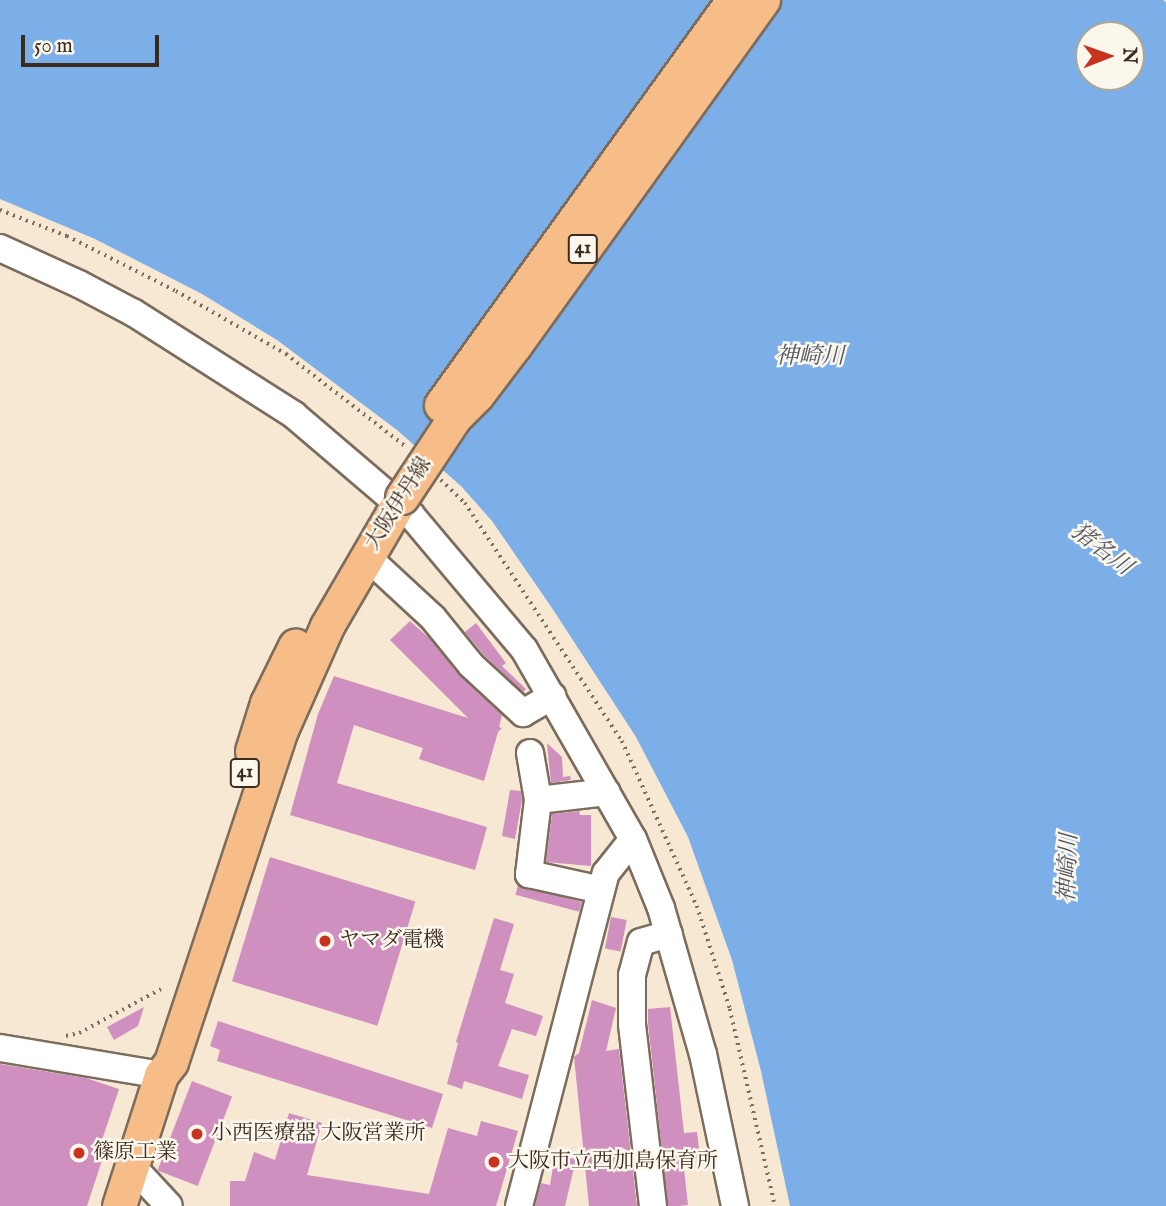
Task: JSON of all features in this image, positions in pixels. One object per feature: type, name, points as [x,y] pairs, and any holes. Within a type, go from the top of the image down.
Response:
[{"type":"main road","name":"大阪伊丹線","points":[[161,1075],[158,1058],[267,702],[319,596],[733,0]]},
{"type":"main road","name":"大阪伊丹線","points":[[119,1206],[161,1075],[171,1062],[281,730],[327,626],[366,556],[393,493],[455,417],[477,395],[515,345],[763,0]]},
{"type":"street","points":[[0,248],[79,284],[294,415],[393,493],[508,629],[553,696],[633,839],[670,934],[703,1054],[735,1206]]},
{"type":"street","points":[[366,556],[433,618],[471,665],[523,713],[553,696]]},
{"type":"street","points":[[601,890],[529,874],[528,776],[607,792]]},
{"type":"street","points":[[519,1206],[606,873],[633,839]]},
{"type":"street","points":[[653,1206],[632,1024],[632,975],[641,942],[670,934]]},
{"type":"street","points":[[0,1048],[161,1075]]},
{"type":"street","points":[[132,1166],[169,1206]]},
{"type":"path","points":[[54,1039],[79,1033],[161,989]]},
{"type":"water","name":"神崎川","points":[[0,0],[1166,2],[1166,1206],[790,1206],[761,1071],[732,960],[688,837],[636,737],[492,521],[461,486],[397,430],[277,340],[202,294],[95,239],[0,199]]},
{"type":"building","points":[[410,621],[429,638],[460,676],[502,715],[499,727],[502,728],[498,732],[484,781],[419,759],[423,748],[354,725],[337,783],[487,827],[475,870],[290,815],[318,714],[334,676],[468,718],[390,640]]},
{"type":"building","points":[[476,623],[506,663],[502,666],[526,689],[523,692],[483,654],[465,632]]},
{"type":"building","points":[[547,743],[562,757],[563,777],[570,776],[571,780],[551,783]]},
{"type":"building","points":[[510,790],[521,791],[522,800],[515,839],[502,836]]},
{"type":"building","points":[[579,811],[580,815],[591,815],[591,866],[546,862],[552,814]]},
{"type":"building","name":"ヤマダ電機","points":[[270,857],[415,901],[377,1026],[232,981]]},
{"type":"building","points":[[518,885],[582,902],[579,912],[515,895]]},
{"type":"building","points":[[611,917],[627,920],[621,951],[605,948]]},
{"type":"building","points":[[494,918],[514,924],[500,970],[514,974],[505,1003],[543,1016],[536,1036],[512,1029],[498,1066],[529,1075],[522,1099],[464,1081],[462,1089],[447,1084],[458,1043],[456,1042]]},
{"type":"building","points":[[592,1000],[616,1008],[606,1051],[619,1049],[637,1206],[589,1206],[574,1057],[579,1053]]},
{"type":"building","points":[[144,1007],[138,1026],[114,1040],[107,1027]]},
{"type":"building","points":[[670,1007],[684,1133],[697,1132],[700,1158],[683,1160],[688,1205],[679,1206],[668,1206],[648,1023],[648,1009]]},
{"type":"building","points":[[218,1021],[443,1094],[432,1128],[217,1061],[220,1050],[210,1046]]},
{"type":"building","points":[[0,1064],[86,1078],[119,1089],[102,1140],[108,1142],[87,1206],[0,1206]]},
{"type":"building","name":"小西医療器 大阪営業所","points":[[192,1081],[232,1096],[198,1186],[158,1171]]},
{"type":"building","points":[[289,1113],[322,1123],[307,1175],[429,1194],[448,1128],[477,1136],[481,1121],[518,1131],[496,1206],[230,1206],[230,1181],[245,1181],[254,1152],[275,1160]]},
{"type":"building","points":[[555,1155],[576,1159],[565,1206],[535,1206],[541,1183],[550,1185]]},
{"type":"place","name":"ヤマダ電機","points":[[325,941]]},
{"type":"place","name":"小西医療器 大阪営業所","points":[[197,1134]]},
{"type":"place","name":"篠原工業","points":[[79,1153]]},
{"type":"place","name":"大阪市立西加島保育所","points":[[494,1162]]},
{"type":"water label","name":"猪名川","points":[[1101,550]]}]
